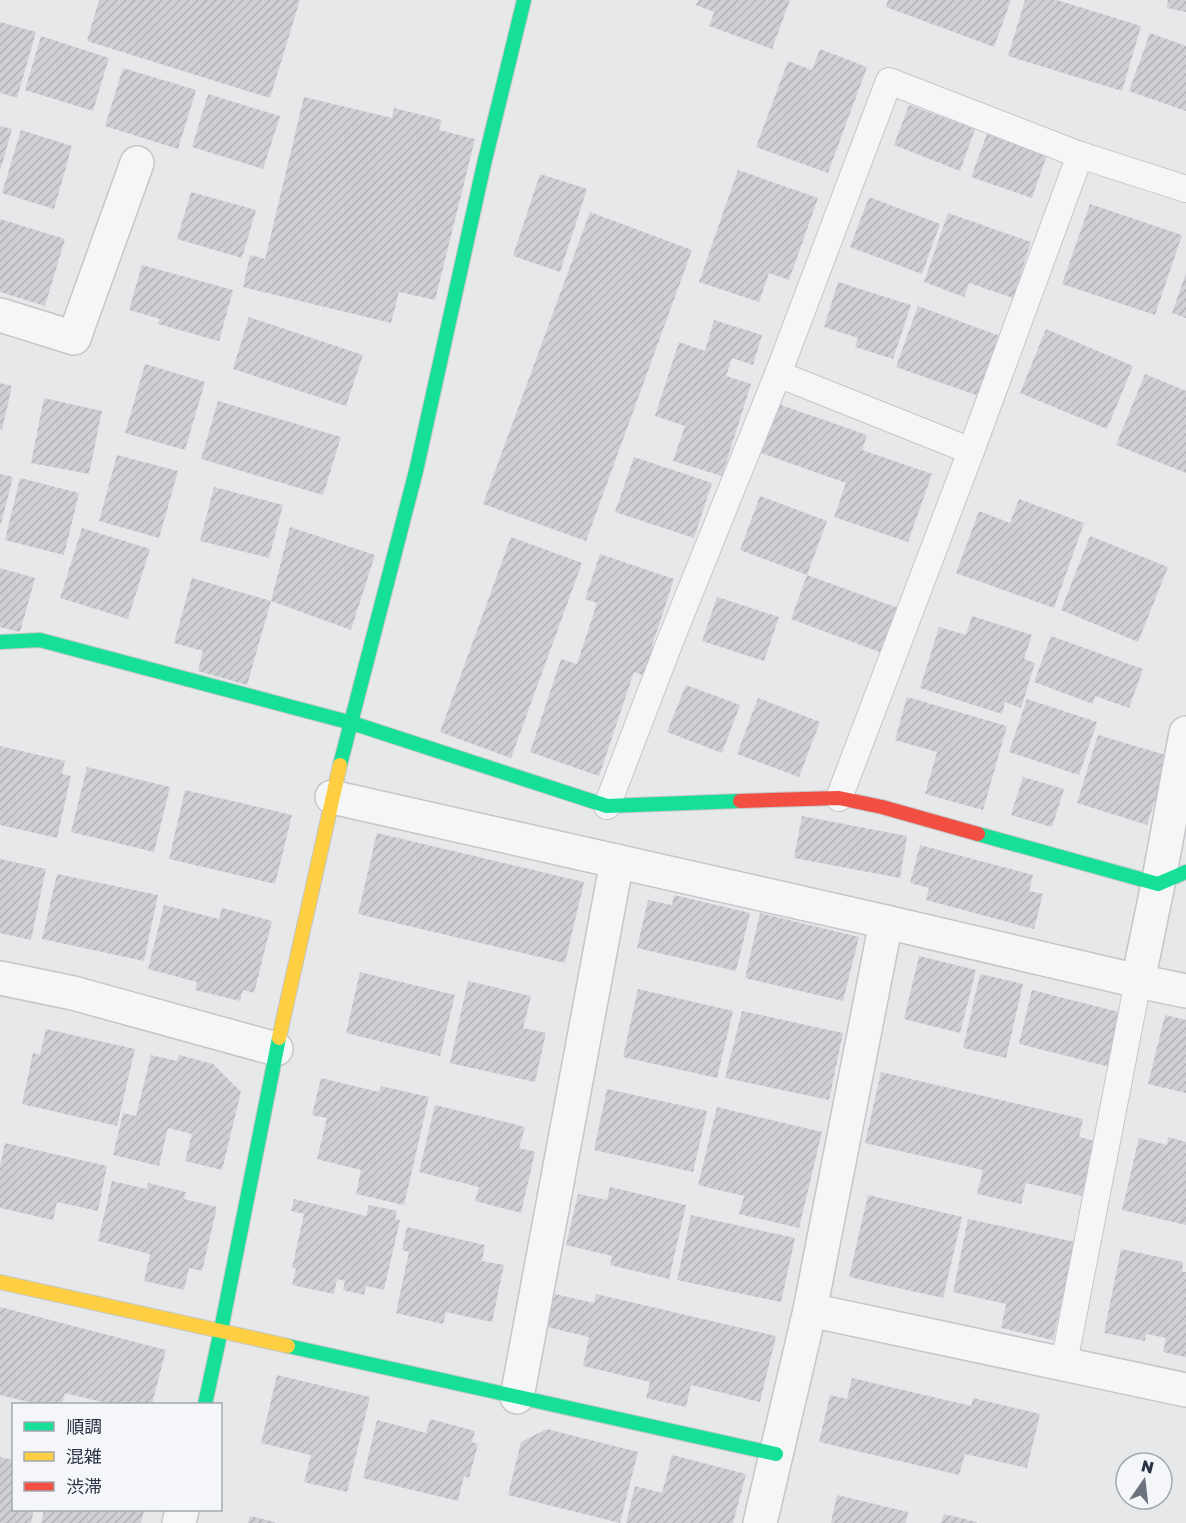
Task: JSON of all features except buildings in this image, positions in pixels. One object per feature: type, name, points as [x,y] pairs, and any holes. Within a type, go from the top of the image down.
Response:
[{"type":"street","points":[[205,1403],[276,1049],[332,797],[416,471],[484,164],[524,0]]},
{"type":"street","points":[[0,315],[74,338],[137,164]]},
{"type":"street","points":[[0,642],[40,640],[351,723],[607,806],[839,798],[1172,878]]},
{"type":"street","points":[[1138,981],[1172,878],[1186,734]]},
{"type":"street","points":[[332,797],[1186,991]]},
{"type":"street","points":[[517,1397],[617,861]]},
{"type":"street","points":[[760,1523],[810,1310],[886,922]]},
{"type":"street","points":[[1,984],[73,993],[276,1049]]},
{"type":"street","points":[[0,1282],[776,1454]]},
{"type":"street","points":[[810,1310],[1186,1390]]},
{"type":"lane","points":[[607,806],[671,639],[778,374],[889,81],[1080,155],[1186,189]]},
{"type":"lane","points":[[839,798],[971,451],[1080,155]]},
{"type":"lane","points":[[778,374],[971,451]]},
{"type":"lane","points":[[1064,1363],[1138,981]]},
{"type":"traffic: fast","points":[[340,765],[416,471],[484,164],[524,0]]},
{"type":"traffic: fast","points":[[0,642],[40,640],[352,723],[607,806],[740,801]]},
{"type":"traffic: fast","points":[[978,834],[1158,884],[1186,872]]},
{"type":"traffic: fast","points":[[205,1403],[279,1038]]},
{"type":"traffic: fast","points":[[288,1346],[776,1454]]},
{"type":"traffic: slow","points":[[279,1038],[340,765]]},
{"type":"traffic: slow","points":[[0,1282],[288,1346]]},
{"type":"traffic: jam","points":[[740,801],[839,798],[882,807],[978,834]]}]
